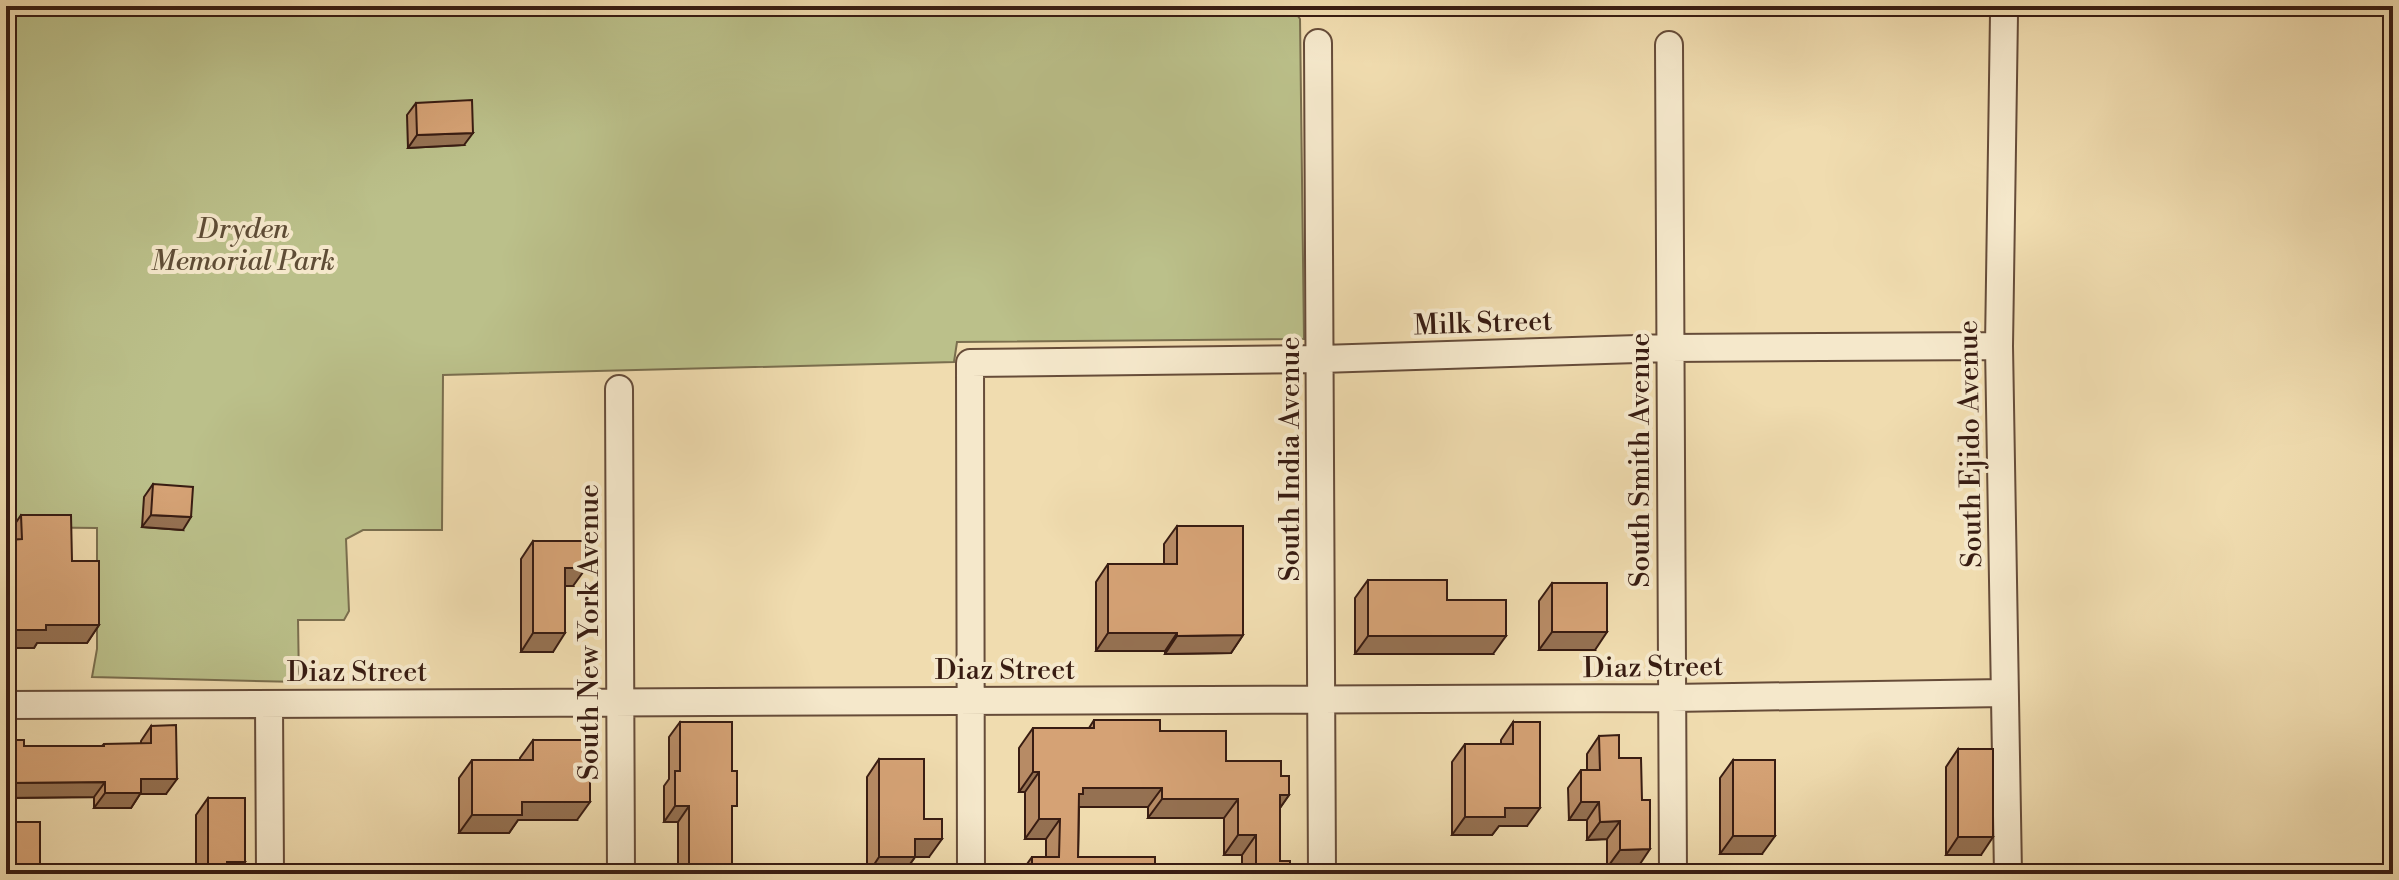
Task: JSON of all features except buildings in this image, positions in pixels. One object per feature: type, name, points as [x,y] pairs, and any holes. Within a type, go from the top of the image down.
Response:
[{"type":"street","name":"South Ejido Avenue","points":[[2004,14],[1999,346],[2008,874]]},
{"type":"street","name":"South India Avenue","points":[[1318,43],[1322,874]]},
{"type":"street","name":"South Smith Avenue","points":[[1669,45],[1673,874]]},
{"type":"street","name":"Milk Street","points":[[970,701],[970,363],[1321,359],[1670,348],[1999,346]]},
{"type":"street","name":"South New York Avenue","points":[[619,389],[621,874]]},
{"type":"street","name":"Diaz Street","points":[[6,705],[1671,698],[2004,693]]},
{"type":"street","points":[[970,701],[971,874]]},
{"type":"street","points":[[269,704],[270,874]]},
{"type":"green space","name":"Dryden Memorial Park","points":[[6,6],[1291,6],[1300,19],[1304,339],[957,342],[954,362],[443,375],[442,530],[363,530],[346,539],[349,611],[344,620],[298,620],[299,682],[92,677],[97,649],[97,528],[6,527]]}]
